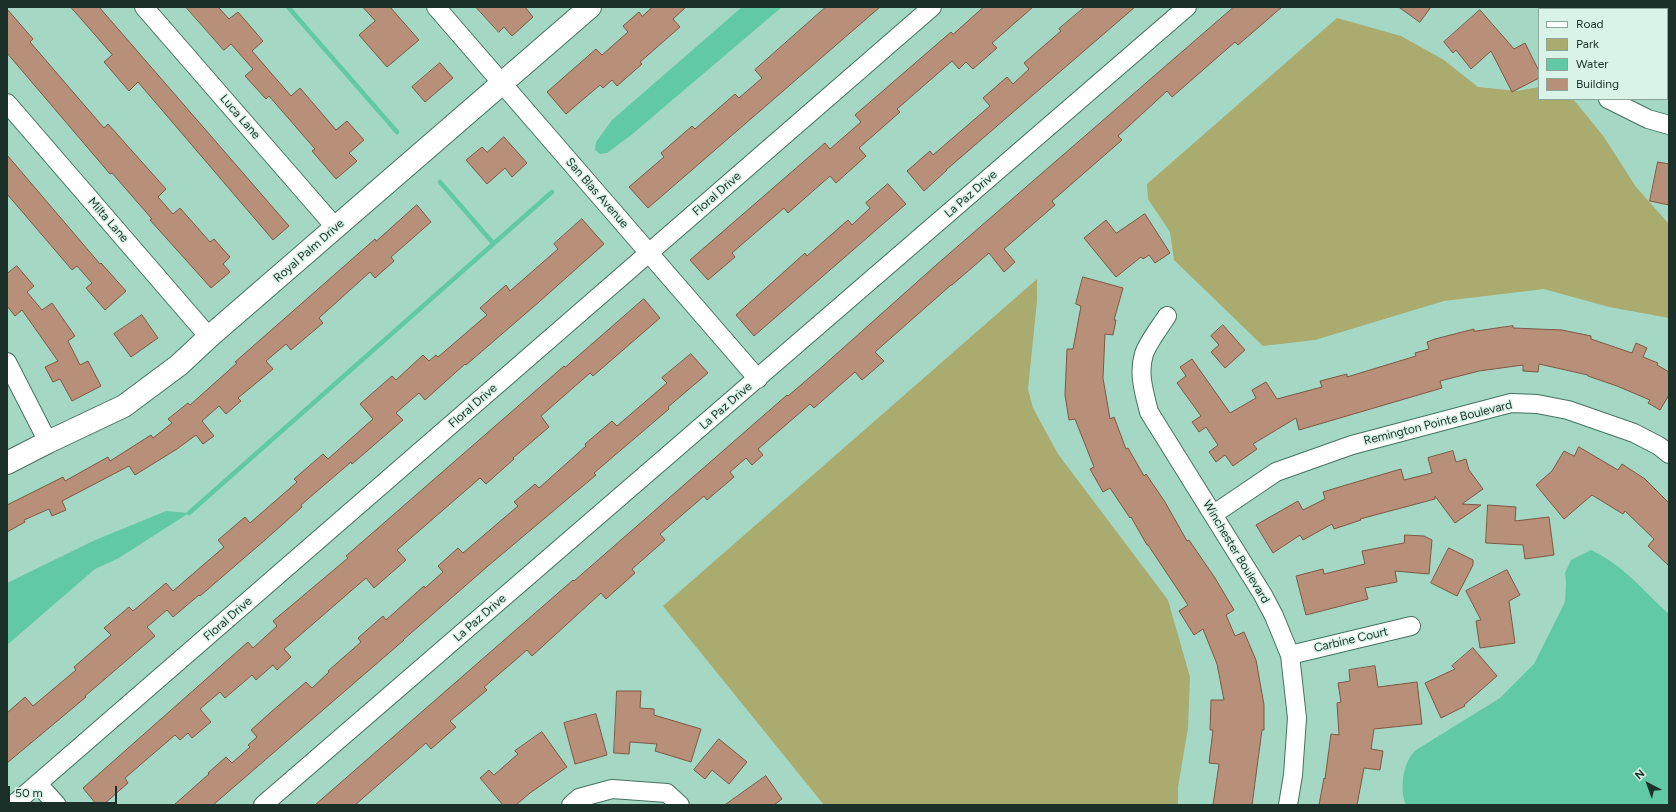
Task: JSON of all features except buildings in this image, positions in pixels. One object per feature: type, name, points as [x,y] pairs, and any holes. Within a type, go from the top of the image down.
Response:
[{"type":"street","name":"Luca Lane","points":[[144,7],[336,228]]},
{"type":"street","name":"San Blas Avenue","points":[[436,7],[758,379]]},
{"type":"street","name":"Royal Palm Drive","points":[[7,463],[124,406],[179,365],[209,337],[590,7]]},
{"type":"street","name":"Floral Drive","points":[[13,805],[932,7]]},
{"type":"street","name":"La Paz Drive","points":[[264,805],[1187,7]]},
{"type":"street","points":[[1610,100],[1648,119],[1669,125]]},
{"type":"street","name":"Milta Lane","points":[[7,103],[209,337]]},
{"type":"street","name":"Winchester Boulevard","points":[[1167,316],[1144,353],[1141,371],[1142,386],[1149,412],[1214,514],[1263,595],[1274,616],[1290,654],[1297,718],[1293,775],[1288,805]]},
{"type":"street","points":[[7,362],[48,442]]},
{"type":"street","name":"Remington Pointe Boulevard","points":[[1214,514],[1276,472],[1352,445],[1511,403],[1537,404],[1568,410],[1634,433],[1659,446],[1669,454]]},
{"type":"street","name":"Carbine Court","points":[[1290,654],[1411,626]]},
{"type":"street","points":[[38,784],[56,805]]},
{"type":"street","points":[[571,805],[579,798],[612,789],[667,793],[680,805]]},
{"type":"green space","points":[[1337,18],[1401,36],[1444,60],[1478,87],[1517,91],[1538,87],[1538,100],[1574,100],[1604,137],[1636,187],[1669,224],[1669,318],[1609,307],[1544,289],[1444,301],[1315,340],[1263,346],[1174,260],[1170,232],[1148,199],[1147,184]]},
{"type":"green space","points":[[1037,279],[1037,301],[1028,389],[1033,408],[1058,454],[1168,600],[1190,677],[1188,728],[1178,787],[1178,805],[824,805],[663,606]]},
{"type":"water","points":[[742,7],[782,7],[630,136],[607,153],[600,154],[595,150],[596,142],[612,120]]},
{"type":"water","points":[[166,511],[189,513],[119,558],[95,569],[7,645],[7,583],[93,541]]},
{"type":"water","points":[[1591,550],[1624,571],[1669,614],[1669,805],[1406,805],[1403,783],[1405,768],[1412,755],[1416,750],[1500,698],[1534,664],[1565,602],[1565,573],[1571,560]]},
{"type":"waterway","points":[[288,7],[397,132]]},
{"type":"waterway","points":[[440,182],[493,243]]},
{"type":"waterway","points":[[189,513],[552,192]]}]
